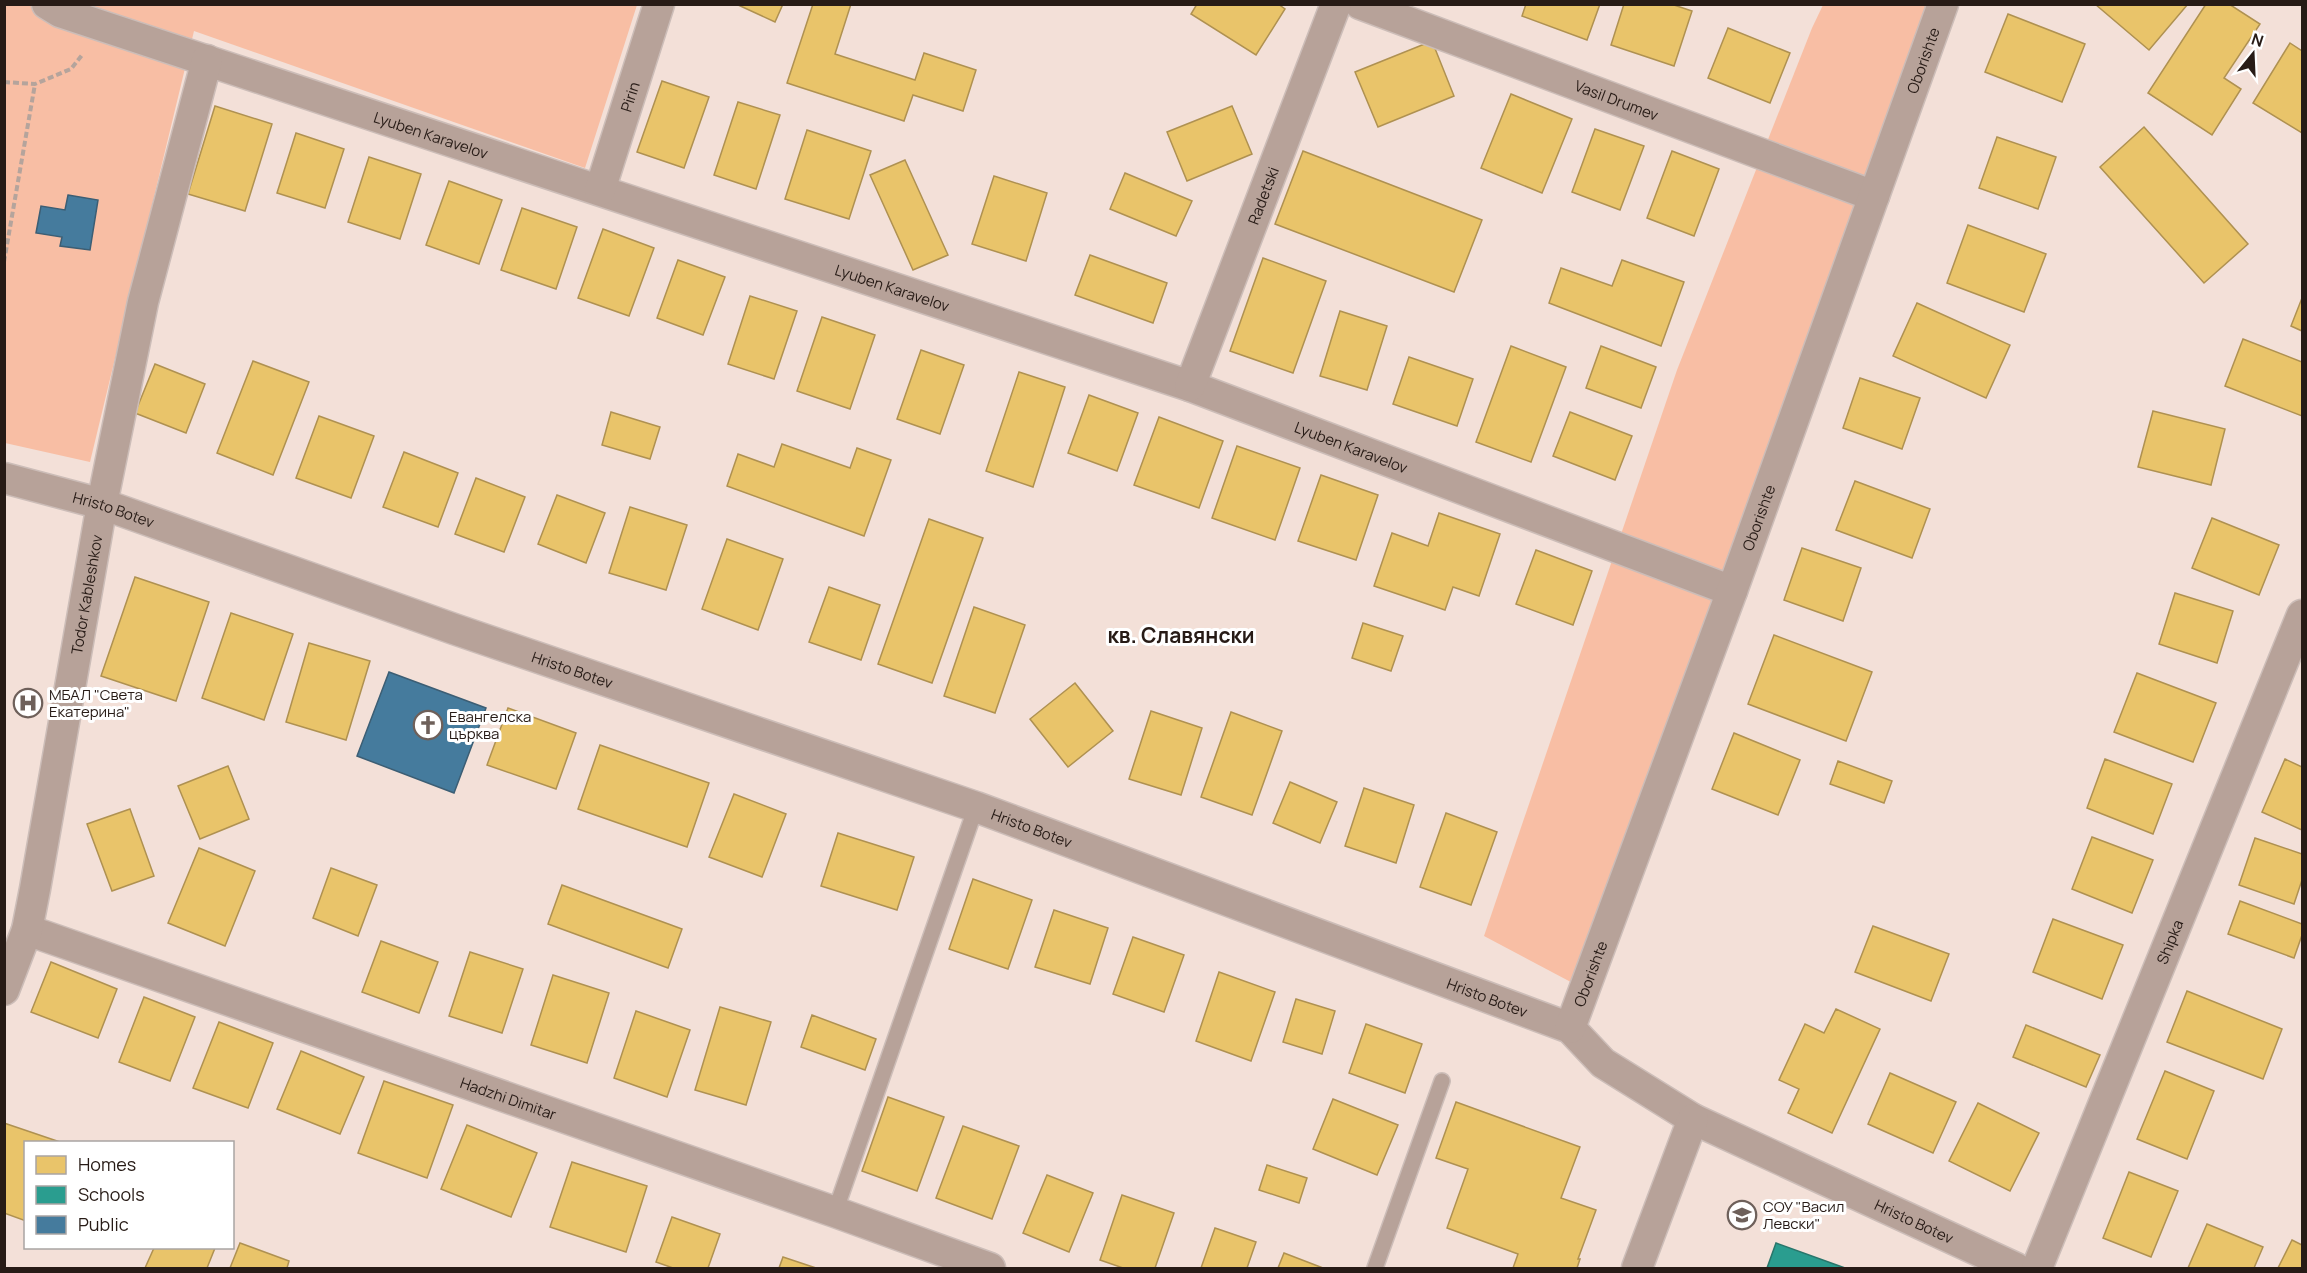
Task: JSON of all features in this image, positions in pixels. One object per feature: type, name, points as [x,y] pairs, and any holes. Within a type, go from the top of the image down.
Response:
[{"type":"street","name":"Lyuben Karavelov","points":[[47,4],[60,12],[1190,386],[1732,591]]},
{"type":"street","name":"Pirin","points":[[600,190],[659,4]]},
{"type":"street","name":"Radetski","points":[[1190,386],[1336,4]]},
{"type":"street","name":"Vasil Drumev","points":[[1360,4],[1874,196]]},
{"type":"street","name":"Oborishte","points":[[1570,1028],[1732,591],[1943,4]]},
{"type":"street","name":"Todor Kableshkov","points":[[4,990],[27,930],[102,504],[143,302],[207,60]]},
{"type":"street","name":"Hristo Botev","points":[[4,478],[102,504],[454,629],[976,807],[1570,1028],[1603,1063],[1693,1119],[2016,1269]]},
{"type":"street","name":"Shipka","points":[[2037,1269],[2302,615]]},
{"type":"street","name":"Hadzhi Dimitar","points":[[27,930],[835,1212],[990,1269]]},
{"type":"street","points":[[1637,1269],[1693,1119]]},
{"type":"lane","points":[[835,1212],[976,807]]},
{"type":"lane","points":[[1374,1269],[1442,1081]]},
{"type":"path","points":[[4,82],[35,84],[71,69],[106,27]]},
{"type":"path","points":[[4,262],[35,84]]},
{"type":"shaded area","points":[[5,5],[637,5],[585,168],[194,31],[90,462],[5,443]]},
{"type":"shaded area","points":[[1823,5],[1955,5],[1584,989],[1484,936],[1677,370]]},
{"type":"building: Homes","points":[[736,4],[783,4],[775,22]]},
{"type":"building: Homes","points":[[813,4],[851,4],[835,54],[915,80],[924,53],[976,70],[963,111],[913,95],[904,121],[787,83]]},
{"type":"building: Homes","points":[[1197,4],[1278,4],[1285,9],[1256,55],[1191,14]]},
{"type":"building: Homes","points":[[1526,4],[1600,4],[1587,40],[1522,16]]},
{"type":"building: Homes","points":[[1624,4],[1671,4],[1692,11],[1674,66],[1611,45]]},
{"type":"building: Homes","points":[[2095,4],[2188,4],[2149,50]]},
{"type":"building: Homes","points":[[2206,4],[2229,4],[2260,24],[2224,78],[2241,89],[2212,135],[2148,93]]},
{"type":"building: Homes","points":[[2008,14],[2085,44],[2062,102],[1985,72]]},
{"type":"building: Homes","points":[[1728,28],[1790,53],[1770,103],[1708,78]]},
{"type":"building: Homes","points":[[1432,41],[1454,96],[1378,127],[1355,72]]},
{"type":"building: Homes","points":[[2290,43],[2302,51],[2302,133],[2253,103]]},
{"type":"building: Homes","points":[[662,81],[709,97],[684,168],[637,152]]},
{"type":"building: Homes","points":[[1511,94],[1572,119],[1542,193],[1481,168]]},
{"type":"building: Homes","points":[[738,102],[780,115],[756,189],[714,175]]},
{"type":"building: Homes","points":[[215,106],[272,124],[245,211],[188,194]]},
{"type":"building: Homes","points":[[1232,106],[1252,154],[1187,181],[1167,132]]},
{"type":"building: Homes","points":[[2144,127],[2248,244],[2204,283],[2100,167]]},
{"type":"building: Homes","points":[[1595,129],[1644,146],[1620,210],[1572,192]]},
{"type":"building: Homes","points":[[807,130],[871,151],[849,219],[785,199]]},
{"type":"building: Homes","points":[[296,133],[344,149],[325,208],[277,193]]},
{"type":"building: Homes","points":[[1997,137],[2056,157],[2038,209],[1979,188]]},
{"type":"building: Homes","points":[[1303,151],[1482,220],[1454,292],[1275,224]]},
{"type":"building: Homes","points":[[1672,151],[1719,169],[1694,236],[1647,218]]},
{"type":"building: Homes","points":[[369,157],[421,174],[400,239],[348,222]]},
{"type":"building: Homes","points":[[905,160],[948,255],[913,270],[870,175]]},
{"type":"building: Homes","points":[[1125,173],[1192,201],[1176,236],[1110,209]]},
{"type":"building: Homes","points":[[994,176],[1047,193],[1026,261],[972,244]]},
{"type":"building: Homes","points":[[449,181],[502,200],[479,264],[426,245]]},
{"type":"building: Homes","points":[[522,208],[577,227],[556,289],[501,270]]},
{"type":"building: Homes","points":[[1968,225],[2046,254],[2024,312],[1947,283]]},
{"type":"building: Homes","points":[[603,229],[654,248],[629,316],[578,298]]},
{"type":"building: Homes","points":[[1090,255],[1167,283],[1153,323],[1075,295]]},
{"type":"building: Homes","points":[[1263,258],[1326,281],[1293,373],[1230,351]]},
{"type":"building: Homes","points":[[678,260],[725,277],[703,335],[657,318]]},
{"type":"building: Homes","points":[[1622,260],[1684,282],[1661,346],[1549,303],[1561,268],[1612,286]]},
{"type":"building: Homes","points":[[750,296],[797,311],[774,379],[728,364]]},
{"type":"building: Homes","points":[[2302,298],[2302,331],[2291,326]]},
{"type":"building: Homes","points":[[1917,303],[2010,345],[1986,398],[1893,356]]},
{"type":"building: Homes","points":[[1340,311],[1387,326],[1367,390],[1320,376]]},
{"type":"building: Homes","points":[[822,317],[875,335],[850,409],[797,391]]},
{"type":"building: Homes","points":[[2243,339],[2302,362],[2302,416],[2225,386]]},
{"type":"building: Homes","points":[[1511,346],[1566,367],[1531,462],[1476,442]]},
{"type":"building: Homes","points":[[1601,346],[1656,367],[1641,408],[1586,388]]},
{"type":"building: Homes","points":[[921,350],[964,365],[940,434],[897,419]]},
{"type":"building: Homes","points":[[1409,357],[1473,379],[1457,426],[1393,404]]},
{"type":"building: Homes","points":[[253,361],[309,382],[273,475],[217,453]]},
{"type":"building: Homes","points":[[155,364],[205,384],[186,433],[135,413]]},
{"type":"building: Homes","points":[[1019,372],[1065,387],[1033,487],[986,471]]},
{"type":"building: Homes","points":[[1860,378],[1920,398],[1902,449],[1843,428]]},
{"type":"building: Homes","points":[[1089,395],[1138,413],[1117,471],[1068,453]]},
{"type":"building: Homes","points":[[2153,411],[2225,429],[2211,485],[2138,467]]},
{"type":"building: Homes","points":[[611,412],[660,427],[650,459],[602,445]]},
{"type":"building: Homes","points":[[1570,412],[1632,436],[1615,480],[1553,456]]},
{"type":"building: Homes","points":[[319,416],[374,436],[351,498],[296,478]]},
{"type":"building: Homes","points":[[1159,417],[1223,441],[1199,508],[1134,485]]},
{"type":"building: Homes","points":[[782,444],[850,468],[857,448],[891,460],[864,536],[727,486],[738,454],[774,467]]},
{"type":"building: Homes","points":[[1237,446],[1300,468],[1275,540],[1212,518]]},
{"type":"building: Homes","points":[[404,452],[458,473],[438,527],[383,507]]},
{"type":"building: Homes","points":[[1321,475],[1378,495],[1356,560],[1298,541]]},
{"type":"building: Homes","points":[[476,478],[525,497],[504,552],[455,534]]},
{"type":"building: Homes","points":[[1855,481],[1930,509],[1912,558],[1836,530]]},
{"type":"building: Homes","points":[[557,495],[605,513],[586,563],[538,544]]},
{"type":"building: Homes","points":[[630,507],[687,525],[666,590],[609,573]]},
{"type":"building: Homes","points":[[1439,513],[1500,534],[1479,596],[1453,587],[1445,610],[1374,586],[1392,533],[1428,546]]},
{"type":"building: Homes","points":[[2212,518],[2279,545],[2259,595],[2192,568]]},
{"type":"building: Homes","points":[[929,519],[983,538],[932,683],[878,664]]},
{"type":"building: Homes","points":[[727,539],[783,559],[758,630],[702,609]]},
{"type":"building: Homes","points":[[1802,548],[1861,568],[1843,621],[1784,600]]},
{"type":"building: Homes","points":[[1536,550],[1592,571],[1573,625],[1516,604]]},
{"type":"building: Homes","points":[[135,577],[209,602],[176,701],[101,676]]},
{"type":"building: Homes","points":[[829,587],[880,605],[861,660],[809,642]]},
{"type":"building: Homes","points":[[2175,593],[2233,611],[2217,663],[2159,644]]},
{"type":"building: Homes","points":[[974,607],[1025,625],[995,713],[944,696]]},
{"type":"building: Homes","points":[[231,613],[293,634],[264,720],[202,698]]},
{"type":"building: Homes","points":[[1363,623],[1403,636],[1391,671],[1352,658]]},
{"type":"building: Homes","points":[[1774,635],[1872,672],[1846,741],[1748,704]]},
{"type":"building: Homes","points":[[309,643],[370,661],[346,740],[286,722]]},
{"type":"building: Homes","points":[[2137,673],[2216,703],[2193,762],[2114,732]]},
{"type":"building: Homes","points":[[1075,683],[1113,731],[1068,767],[1030,719]]},
{"type":"building: Homes","points":[[508,708],[576,733],[556,789],[487,765]]},
{"type":"building: Homes","points":[[1151,711],[1202,728],[1181,795],[1129,779]]},
{"type":"building: Homes","points":[[1231,712],[1282,731],[1252,815],[1201,797]]},
{"type":"building: Homes","points":[[1734,733],[1800,760],[1778,815],[1712,789]]},
{"type":"building: Homes","points":[[600,745],[709,783],[687,847],[578,809]]},
{"type":"building: Homes","points":[[2105,759],[2172,784],[2153,834],[2087,808]]},
{"type":"building: Homes","points":[[2285,759],[2302,767],[2302,830],[2262,812]]},
{"type":"building: Homes","points":[[1838,761],[1892,781],[1884,803],[1830,784]]},
{"type":"building: Homes","points":[[228,766],[249,819],[200,839],[178,786]]},
{"type":"building: Homes","points":[[1290,782],[1337,802],[1320,843],[1273,823]]},
{"type":"building: Homes","points":[[1364,788],[1414,805],[1396,863],[1345,846]]},
{"type":"building: Homes","points":[[734,794],[786,814],[762,877],[709,857]]},
{"type":"building: Homes","points":[[130,809],[154,876],[112,891],[87,824]]},
{"type":"building: Homes","points":[[1446,813],[1497,832],[1471,905],[1420,887]]},
{"type":"building: Homes","points":[[838,833],[914,857],[897,910],[821,886]]},
{"type":"building: Homes","points":[[2092,837],[2153,860],[2132,913],[2072,889]]},
{"type":"building: Homes","points":[[2255,838],[2302,854],[2302,880],[2294,904],[2239,885]]},
{"type":"building: Homes","points":[[199,848],[255,871],[225,946],[168,923]]},
{"type":"building: Homes","points":[[331,868],[377,885],[358,936],[313,918]]},
{"type":"building: Homes","points":[[973,879],[1032,900],[1008,969],[949,949]]},
{"type":"building: Homes","points":[[562,885],[682,929],[668,968],[548,924]]},
{"type":"building: Homes","points":[[2240,901],[2302,924],[2302,935],[2294,958],[2228,934]]},
{"type":"building: Homes","points":[[1054,910],[1108,928],[1090,984],[1035,967]]},
{"type":"building: Homes","points":[[2053,919],[2123,945],[2102,999],[2033,972]]},
{"type":"building: Homes","points":[[1873,926],[1949,954],[1931,1001],[1855,972]]},
{"type":"building: Homes","points":[[1133,937],[1184,955],[1164,1012],[1113,994]]},
{"type":"building: Homes","points":[[381,941],[438,962],[419,1013],[362,992]]},
{"type":"building: Homes","points":[[470,952],[523,969],[502,1033],[449,1016]]},
{"type":"building: Homes","points":[[51,962],[117,989],[98,1038],[31,1012]]},
{"type":"building: Homes","points":[[1219,972],[1275,992],[1251,1061],[1196,1041]]},
{"type":"building: Homes","points":[[553,975],[609,993],[587,1063],[531,1045]]},
{"type":"building: Homes","points":[[2187,991],[2282,1029],[2263,1079],[2167,1042]]},
{"type":"building: Homes","points":[[144,997],[195,1017],[170,1081],[119,1062]]},
{"type":"building: Homes","points":[[1296,999],[1335,1011],[1322,1054],[1283,1042]]},
{"type":"building: Homes","points":[[720,1007],[771,1022],[746,1105],[695,1090]]},
{"type":"building: Homes","points":[[1836,1009],[1880,1029],[1832,1133],[1788,1113],[1799,1089],[1779,1080],[1805,1024],[1824,1033]]},
{"type":"building: Homes","points":[[636,1011],[690,1030],[667,1097],[614,1078]]},
{"type":"building: Homes","points":[[812,1015],[876,1039],[865,1070],[801,1047]]},
{"type":"building: Homes","points":[[219,1022],[273,1043],[248,1108],[193,1088]]},
{"type":"building: Homes","points":[[1366,1024],[1422,1044],[1405,1093],[1349,1073]]},
{"type":"building: Homes","points":[[2026,1025],[2100,1055],[2086,1087],[2013,1057]]},
{"type":"building: Homes","points":[[301,1051],[364,1077],[340,1134],[277,1109]]},
{"type":"building: Homes","points":[[2165,1071],[2214,1091],[2187,1159],[2137,1139]]},
{"type":"building: Homes","points":[[1890,1073],[1956,1102],[1933,1153],[1868,1124]]},
{"type":"building: Homes","points":[[384,1081],[453,1105],[427,1178],[358,1153]]},
{"type":"building: Homes","points":[[888,1097],[944,1117],[917,1191],[862,1171]]},
{"type":"building: Homes","points":[[1333,1099],[1398,1125],[1377,1175],[1313,1149]]},
{"type":"building: Homes","points":[[1456,1102],[1580,1147],[1561,1198],[1596,1210],[1578,1259],[1580,1259],[1577,1268],[1513,1268],[1518,1254],[1447,1228],[1468,1169],[1436,1158]]},
{"type":"building: Homes","points":[[1978,1103],[2039,1133],[2010,1191],[1949,1161]]},
{"type":"building: Homes","points":[[4,1123],[57,1141],[24,1141],[24,1220],[4,1213]]},
{"type":"building: Homes","points":[[467,1125],[537,1153],[511,1217],[441,1189]]},
{"type":"building: Homes","points":[[963,1126],[1019,1146],[992,1219],[936,1198]]},
{"type":"building: Homes","points":[[572,1162],[647,1186],[626,1252],[550,1227]]},
{"type":"building: Homes","points":[[1267,1165],[1307,1178],[1299,1203],[1259,1190]]},
{"type":"building: Homes","points":[[2129,1172],[2178,1191],[2151,1257],[2103,1238]]},
{"type":"building: Homes","points":[[1047,1175],[1093,1193],[1069,1252],[1023,1233]]},
{"type":"building: Homes","points":[[1122,1195],[1174,1213],[1155,1268],[1123,1268],[1100,1260]]},
{"type":"building: Homes","points":[[672,1217],[720,1234],[708,1268],[673,1268],[656,1262]]},
{"type":"building: Homes","points":[[2207,1224],[2263,1247],[2254,1268],[2188,1268]]},
{"type":"building: Homes","points":[[1215,1228],[1256,1242],[1247,1268],[1201,1268]]},
{"type":"building: Homes","points":[[2292,1240],[2302,1245],[2302,1268],[2278,1268]]},
{"type":"building: Homes","points":[[240,1243],[289,1261],[287,1268],[230,1268]]},
{"type":"building: Homes","points":[[154,1249],[215,1249],[207,1268],[145,1268]]},
{"type":"building: Homes","points":[[1284,1253],[1323,1268],[1278,1268]]},
{"type":"building: Homes","points":[[783,1257],[816,1268],[779,1268]]},
{"type":"building: Schools","points":[[1776,1243],[1845,1268],[1767,1268]]},
{"type":"building: Public","points":[[68,195],[98,200],[90,250],[60,246],[62,237],[36,233],[41,206],[65,210]]},
{"type":"building: Public","points":[[389,672],[486,708],[454,793],[357,756]]},
{"type":"place","name":"МБАЛ \"Света Екатерина\"","points":[[28,703]]},
{"type":"place","name":"Евангелска църква","points":[[428,725]]},
{"type":"place","name":"СОУ \"Васил Левски\"","points":[[1742,1215]]},
{"type":"district","name":"кв. Славянски","points":[[1181,635]]}]
